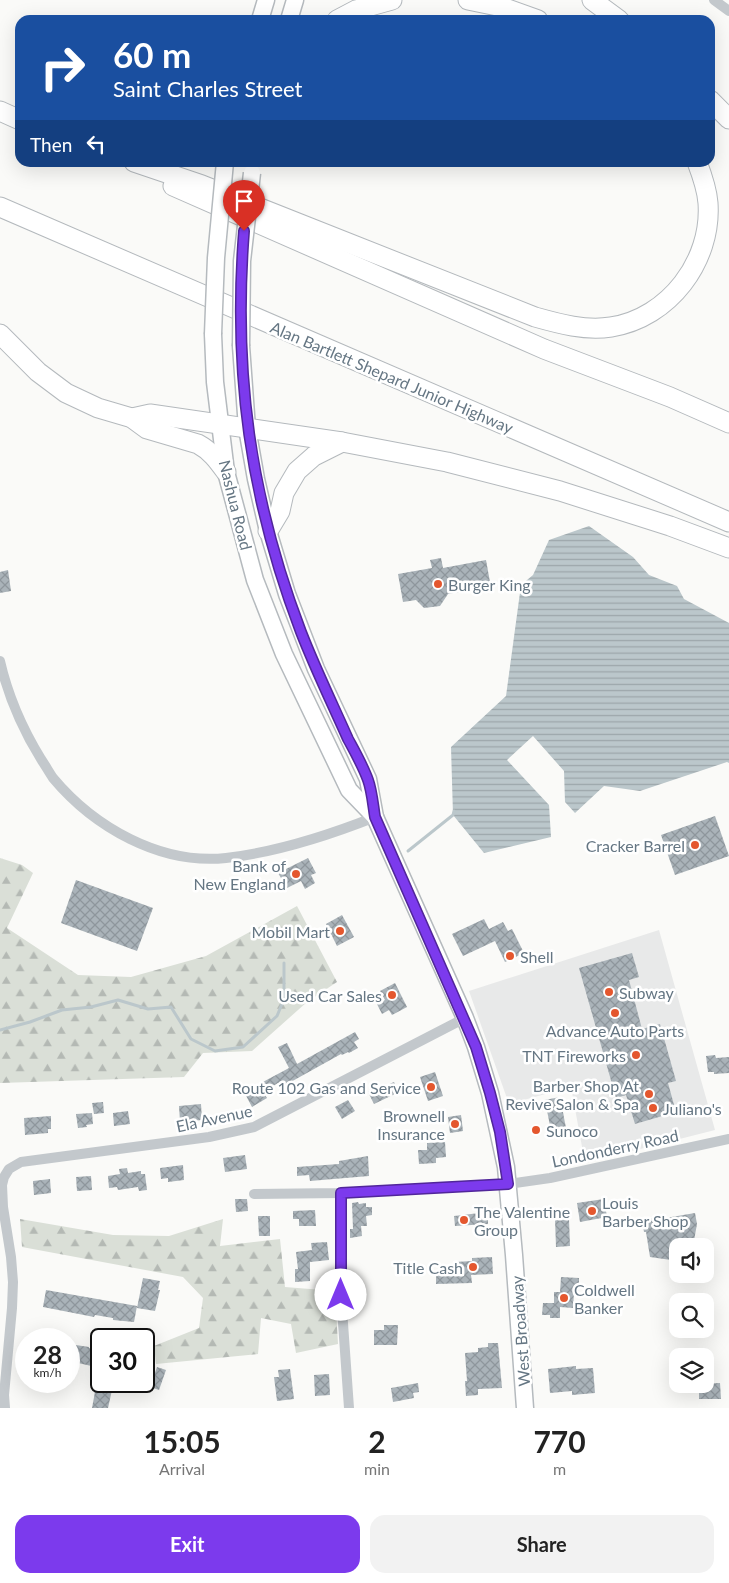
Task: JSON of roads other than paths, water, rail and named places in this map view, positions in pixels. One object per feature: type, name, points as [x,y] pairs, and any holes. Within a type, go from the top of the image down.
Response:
[{"type":"highway","points":[[346,15],[356,10],[392,0]]},
{"type":"highway","points":[[468,0],[502,7],[524,15]]},
{"type":"highway","points":[[592,0],[612,15]]},
{"type":"highway","points":[[715,105],[729,119]]},
{"type":"highway","points":[[0,112],[15,118]]},
{"type":"highway","points":[[131,167],[544,350],[670,397],[729,422]]},
{"type":"highway","points":[[149,167],[202,185],[535,317],[585,328],[611,327],[647,315],[672,296],[692,271],[705,238],[708,221],[708,202],[699,167]]},
{"type":"highway","name":"Alan Bartlett Shepard Junior Highway","points":[[0,208],[729,522]]},
{"type":"highway","points":[[0,334],[38,372],[66,393],[98,408],[132,418],[147,429],[206,448],[226,472]]},
{"type":"highway","points":[[132,418],[150,414],[342,442],[447,462],[560,491],[670,526],[729,548]]},
{"type":"highway","points":[[268,531],[280,510],[284,493],[297,471],[314,456],[342,442]]},
{"type":"main road","points":[[262,15],[266,0]]},
{"type":"main road","points":[[290,15],[295,0]]},
{"type":"main road","name":"Nashua Road","points":[[225,167],[216,258],[213,334],[219,424],[226,472],[255,580],[284,654],[349,790],[375,817]]},
{"type":"main road","name":"Nashua Road","points":[[253,168],[242,260],[241,346],[247,428],[268,531],[287,594],[308,650],[368,779],[375,817],[465,1018],[476,1047],[500,1132],[508,1184],[514,1255]]},
{"type":"main road","name":"West Broadway","points":[[514,1255],[525,1408]]},
{"type":"street","points":[[714,0],[729,11]]},
{"type":"street","points":[[0,661],[16,711],[31,742],[53,777],[84,808],[134,842],[165,852],[194,858],[224,858],[271,850],[326,836],[375,817]]},
{"type":"street","name":"Ela Avenue","points":[[5,1408],[4,1395],[13,1282],[2,1196],[4,1177],[9,1169],[20,1162],[209,1137],[254,1127],[465,1018]]},
{"type":"street","name":"Londonderry Road","points":[[254,1194],[341,1193],[508,1184],[550,1178],[729,1139]]},
{"type":"street","points":[[341,1193],[341,1295],[349,1408]]},
{"type":"waterway","points":[[408,851],[453,815],[454,811]]},
{"type":"waterway","points":[[0,1030],[30,1022],[62,1010],[91,1007],[118,1000],[148,1009],[171,1007],[191,1039],[215,1051],[243,1047],[277,1016],[284,999],[284,963]]},
{"type":"place","name":"Burger King","points":[[438,584]]},
{"type":"place","name":"Cracker Barrel","points":[[695,845]]},
{"type":"place","name":"Bank of New England","points":[[296,874]]},
{"type":"place","name":"Mobil Mart","points":[[340,931]]},
{"type":"place","name":"Shell","points":[[510,956]]},
{"type":"place","name":"Subway","points":[[609,992]]},
{"type":"place","name":"Used Car Sales","points":[[392,995]]},
{"type":"place","name":"Advance Auto Parts","points":[[615,1013]]},
{"type":"place","name":"TNT Fireworks","points":[[636,1055]]},
{"type":"place","name":"Route 102 Gas and Service","points":[[431,1087]]},
{"type":"place","name":"Barber Shop At Revive Salon & Spa","points":[[649,1094]]},
{"type":"place","name":"Juliano's","points":[[653,1108]]},
{"type":"place","name":"Brownell Insurance","points":[[455,1124]]},
{"type":"place","name":"Sunoco","points":[[536,1130]]},
{"type":"place","name":"Louis Barber Shop","points":[[592,1211]]},
{"type":"place","name":"The Valentine Group","points":[[464,1220]]},
{"type":"place","name":"Title Cash","points":[[473,1267]]},
{"type":"place","name":"Coldwell Banker","points":[[564,1298]]}]
